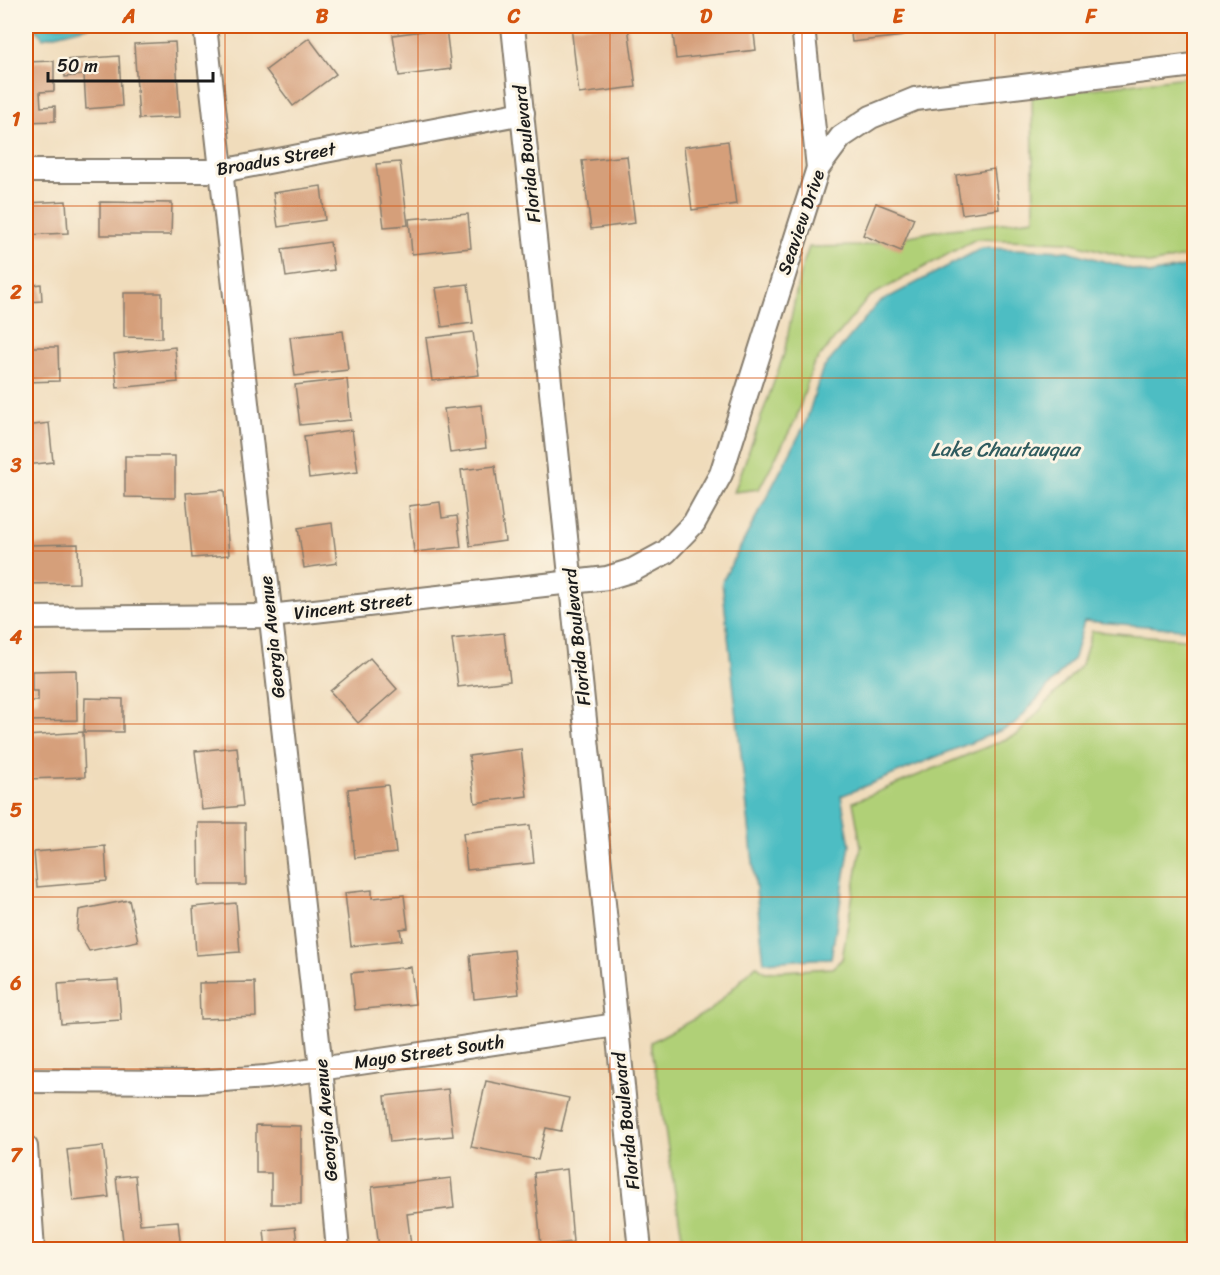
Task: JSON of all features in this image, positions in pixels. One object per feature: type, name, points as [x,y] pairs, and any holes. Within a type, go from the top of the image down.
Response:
[{"type":"street","name":"Georgia Avenue","points":[[205,26],[321,1068],[338,1250]]},
{"type":"street","name":"Florida Boulevard","points":[[513,26],[640,1250]]},
{"type":"street","points":[[803,26],[818,168]]},
{"type":"street","name":"Seaview Drive","points":[[572,580],[608,578],[633,570],[666,552],[694,523],[721,474],[818,168],[841,137],[871,117],[915,99],[1194,65]]},
{"type":"street","name":"Broadus Street","points":[[26,171],[221,171],[523,113]]},
{"type":"street","name":"Vincent Street","points":[[26,618],[270,616],[572,580]]},
{"type":"street","name":"Mayo Street South","points":[[26,1081],[196,1082],[266,1077],[616,1025]]},
{"type":"street","points":[[26,1147],[33,1250]]},
{"type":"green space","points":[[1194,76],[1194,255],[1150,264],[1069,242],[976,239],[869,297],[813,365],[796,419],[759,489],[734,492],[784,354],[800,273],[809,247],[860,246],[935,231],[1034,219],[1032,96]]},
{"type":"green space","points":[[1092,631],[1194,640],[1194,1249],[684,1249],[651,1042],[711,1010],[756,965],[765,972],[832,968],[842,959],[861,846],[853,802],[1018,734],[1082,664]]},
{"type":"water","points":[[33,26],[92,26],[43,38]]},
{"type":"water","name":"Lake Chautauqua","points":[[982,248],[1068,251],[1149,274],[1194,265],[1194,630],[1084,621],[1074,658],[1014,725],[841,796],[850,845],[831,958],[764,962],[722,582],[806,422],[822,370],[878,303]]},
{"type":"building","points":[[571,26],[628,26],[636,87],[579,94]]},
{"type":"building","points":[[672,26],[753,26],[756,50],[676,59]]},
{"type":"building","points":[[850,26],[902,26],[903,36],[852,42]]},
{"type":"building","points":[[446,28],[451,69],[399,76],[393,35]]},
{"type":"building","points":[[309,38],[336,74],[293,106],[266,70]]},
{"type":"building","points":[[175,42],[180,117],[139,119],[134,44]]},
{"type":"building","points":[[119,56],[122,106],[86,109],[84,75],[65,77],[64,60]]},
{"type":"building","points":[[54,61],[54,91],[40,92],[41,107],[55,106],[55,121],[26,122],[26,62]]},
{"type":"building","points":[[728,141],[736,204],[692,210],[684,147]]},
{"type":"building","points":[[627,156],[635,223],[591,229],[582,161]]},
{"type":"building","points":[[400,162],[408,225],[384,227],[376,164]]},
{"type":"building","points":[[994,169],[999,209],[962,214],[956,175]]},
{"type":"building","points":[[321,186],[325,220],[278,227],[273,193]]},
{"type":"building","points":[[66,201],[68,233],[26,235],[26,203]]},
{"type":"building","points":[[100,202],[172,203],[171,235],[100,235]]},
{"type":"building","points":[[876,203],[914,218],[901,251],[863,235]]},
{"type":"building","points":[[468,214],[471,248],[412,254],[409,219]]},
{"type":"building","points":[[330,242],[334,270],[286,277],[282,249]]},
{"type":"building","points":[[41,284],[42,301],[28,302],[30,319],[26,319],[26,286]]},
{"type":"building","points":[[468,284],[473,323],[442,327],[436,288]]},
{"type":"building","points":[[124,293],[162,293],[162,338],[124,337]]},
{"type":"building","points":[[343,331],[348,370],[295,376],[290,337]]},
{"type":"building","points":[[473,332],[479,375],[432,381],[426,338]]},
{"type":"building","points":[[26,347],[58,347],[59,381],[26,382]]},
{"type":"building","points":[[175,347],[178,382],[117,388],[114,354]]},
{"type":"building","points":[[347,379],[351,420],[300,425],[295,385]]},
{"type":"building","points":[[481,405],[486,448],[450,453],[444,409]]},
{"type":"building","points":[[49,423],[53,462],[26,465],[26,426]]},
{"type":"building","points":[[352,430],[358,472],[309,478],[304,436]]},
{"type":"building","points":[[125,456],[175,456],[175,498],[125,497]]},
{"type":"building","points":[[495,466],[505,541],[470,546],[461,470]]},
{"type":"building","points":[[224,490],[229,555],[192,558],[186,493]]},
{"type":"building","points":[[440,502],[442,518],[457,516],[461,547],[414,552],[409,506]]},
{"type":"building","points":[[332,523],[337,563],[304,568],[298,528]]},
{"type":"building","points":[[78,544],[79,583],[26,584],[26,545]]},
{"type":"building","points":[[504,633],[510,681],[458,687],[452,639]]},
{"type":"building","points":[[370,658],[397,689],[358,723],[330,691]]},
{"type":"building","points":[[76,670],[77,720],[28,721],[28,701],[38,701],[38,691],[32,691],[32,671]]},
{"type":"building","points":[[85,698],[123,699],[123,732],[84,732]]},
{"type":"building","points":[[83,732],[85,777],[27,779],[26,736]]},
{"type":"building","points":[[237,747],[243,806],[202,810],[195,751]]},
{"type":"building","points":[[521,749],[527,796],[475,803],[469,756]]},
{"type":"building","points":[[388,785],[396,853],[355,858],[348,789]]},
{"type":"building","points":[[198,823],[245,823],[246,885],[199,885]]},
{"type":"building","points":[[530,825],[534,863],[467,870],[463,833]]},
{"type":"building","points":[[105,846],[107,881],[37,887],[34,852]]},
{"type":"building","points":[[372,890],[372,898],[404,895],[408,928],[400,929],[402,940],[351,946],[345,893]]},
{"type":"building","points":[[129,900],[138,941],[89,951],[77,930],[79,910]]},
{"type":"building","points":[[236,903],[240,952],[196,955],[193,907]]},
{"type":"building","points":[[514,950],[519,994],[474,999],[470,955]]},
{"type":"building","points":[[411,967],[415,1004],[355,1010],[351,973]]},
{"type":"building","points":[[118,980],[121,1020],[61,1024],[58,984]]},
{"type":"building","points":[[255,982],[256,1017],[200,1019],[199,983]]},
{"type":"building","points":[[486,1081],[569,1098],[561,1131],[546,1128],[538,1160],[471,1147]]},
{"type":"building","points":[[448,1089],[453,1136],[390,1142],[385,1096]]},
{"type":"building","points":[[256,1125],[301,1126],[301,1204],[271,1204],[271,1173],[256,1173]]},
{"type":"building","points":[[103,1146],[109,1197],[73,1201],[67,1150]]},
{"type":"building","points":[[567,1169],[573,1242],[541,1245],[534,1173]]},
{"type":"building","points":[[135,1175],[140,1224],[178,1221],[181,1250],[124,1250],[116,1177]]},
{"type":"building","points":[[451,1178],[454,1208],[407,1214],[411,1245],[379,1248],[372,1187]]},
{"type":"building","points":[[295,1227],[298,1250],[266,1250],[264,1230]]}]
